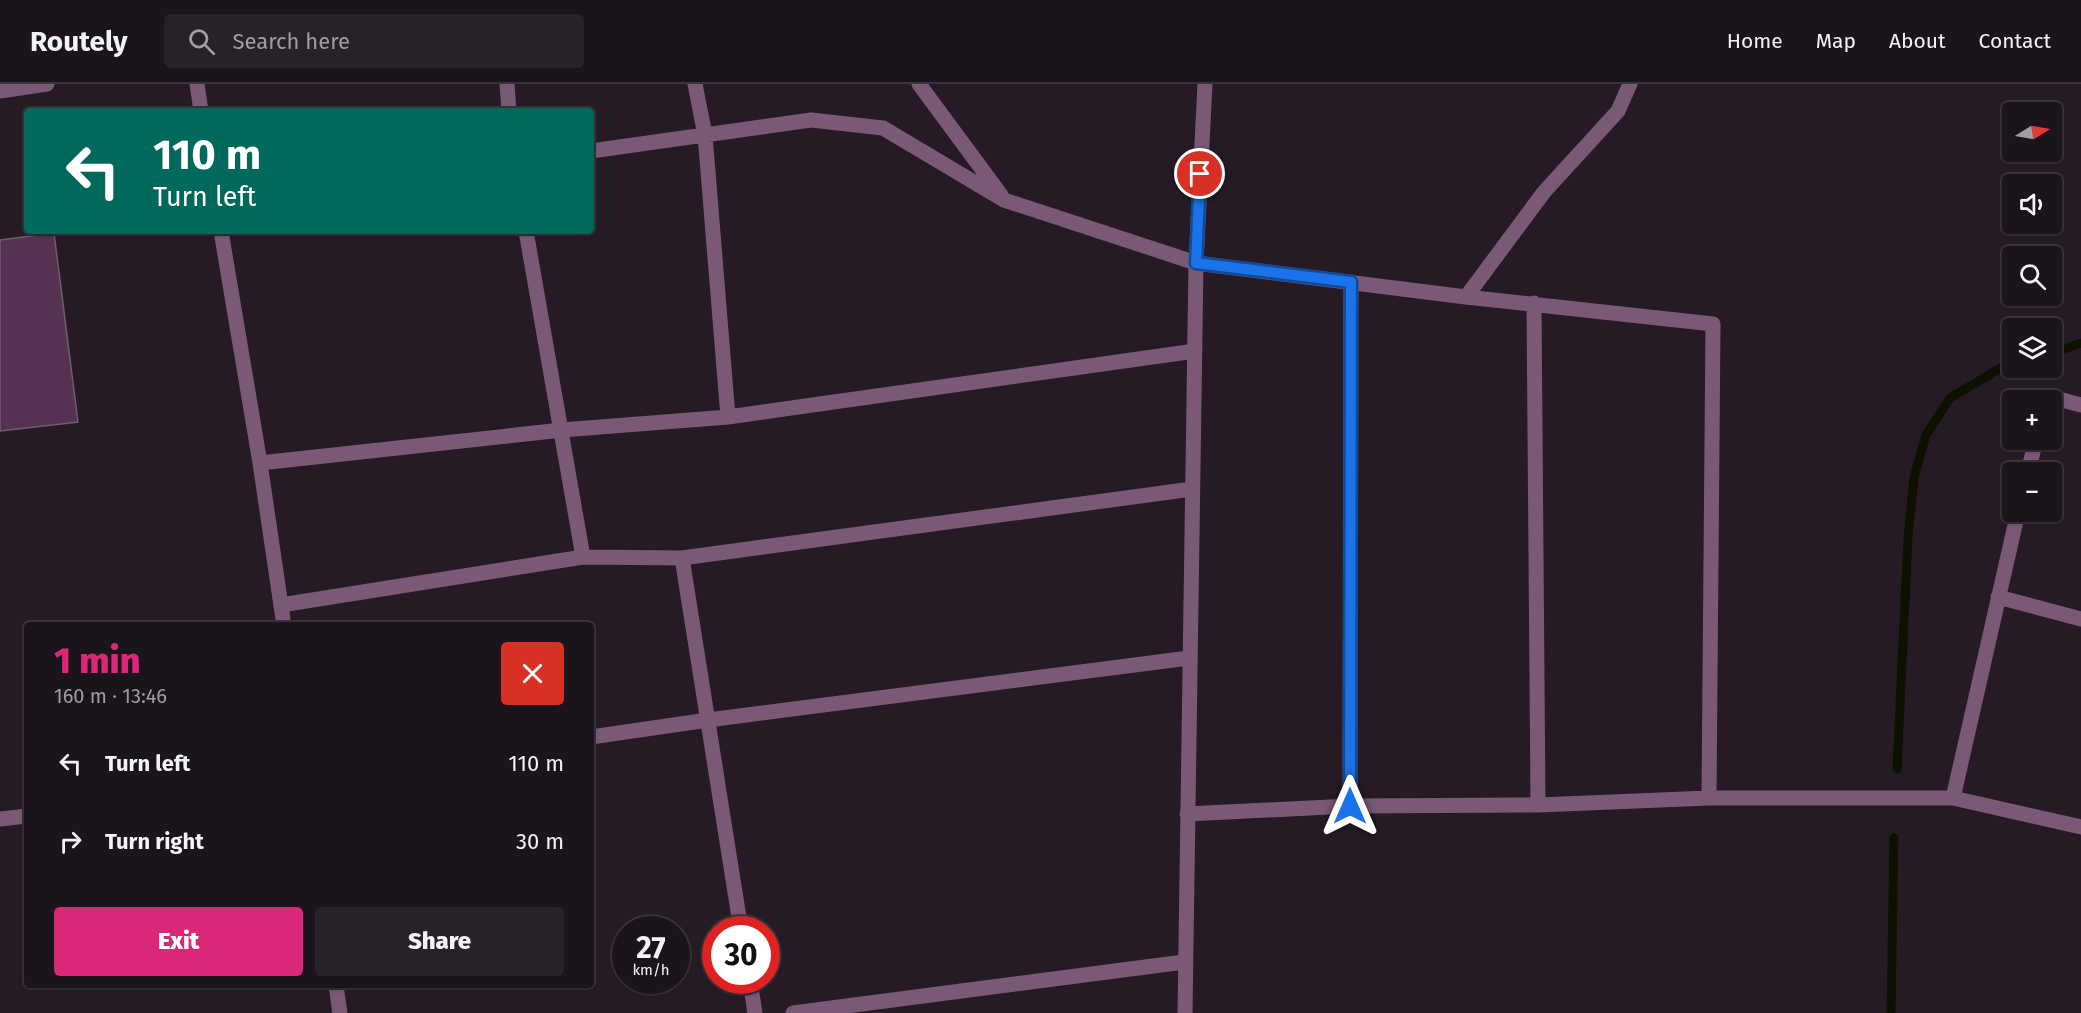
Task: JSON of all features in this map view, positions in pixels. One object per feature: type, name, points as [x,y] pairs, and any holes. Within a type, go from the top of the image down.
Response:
[{"type":"street","points":[[9,88],[47,84]]},
{"type":"street","points":[[196,84],[200,108]]},
{"type":"street","points":[[507,84],[509,108]]},
{"type":"street","points":[[694,84],[705,135],[728,417]]},
{"type":"street","points":[[919,84],[1004,200]]},
{"type":"street","points":[[1185,1013],[1196,263],[1205,84]]},
{"type":"street","points":[[1466,297],[1544,192],[1618,111],[1630,84]]},
{"type":"street","points":[[594,152],[811,120],[883,128],[1004,200],[1196,263],[1466,297],[1713,324],[1709,798]]},
{"type":"street","points":[[222,234],[260,463],[283,622]]},
{"type":"street","points":[[527,234],[583,557]]},
{"type":"street","points":[[1350,806],[1351,282]]},
{"type":"street","points":[[1534,303],[1538,805]]},
{"type":"street","points":[[260,463],[562,430],[728,417],[1195,351]]},
{"type":"street","points":[[2062,400],[2081,405]]},
{"type":"street","points":[[281,605],[583,557],[682,558],[1192,489]]},
{"type":"street","points":[[1953,798],[2016,522]]},
{"type":"street","points":[[682,558],[739,916]]},
{"type":"street","points":[[1998,597],[2081,619]]},
{"type":"street","points":[[594,737],[1189,658]]},
{"type":"street","points":[[1187,814],[1350,806],[1538,805],[1709,798],[1953,798],[2081,827]]},
{"type":"street","points":[[0,819],[24,816]]},
{"type":"street","points":[[793,1013],[1184,962]]},
{"type":"street","points":[[336,988],[340,1013]]},
{"type":"street","points":[[752,994],[755,1013]]},
{"type":"building","points":[[54,234],[78,422],[0,431],[0,240]]},
{"type":"waterway","points":[[2062,350],[2081,343]]},
{"type":"waterway","points":[[1897,769],[1908,537],[1914,477],[1926,435],[1950,398],[2002,368]]},
{"type":"waterway","points":[[1891,1013],[1894,838]]},
{"type":"route","points":[[1200,174],[1196,263],[1351,282],[1350,806]]}]
